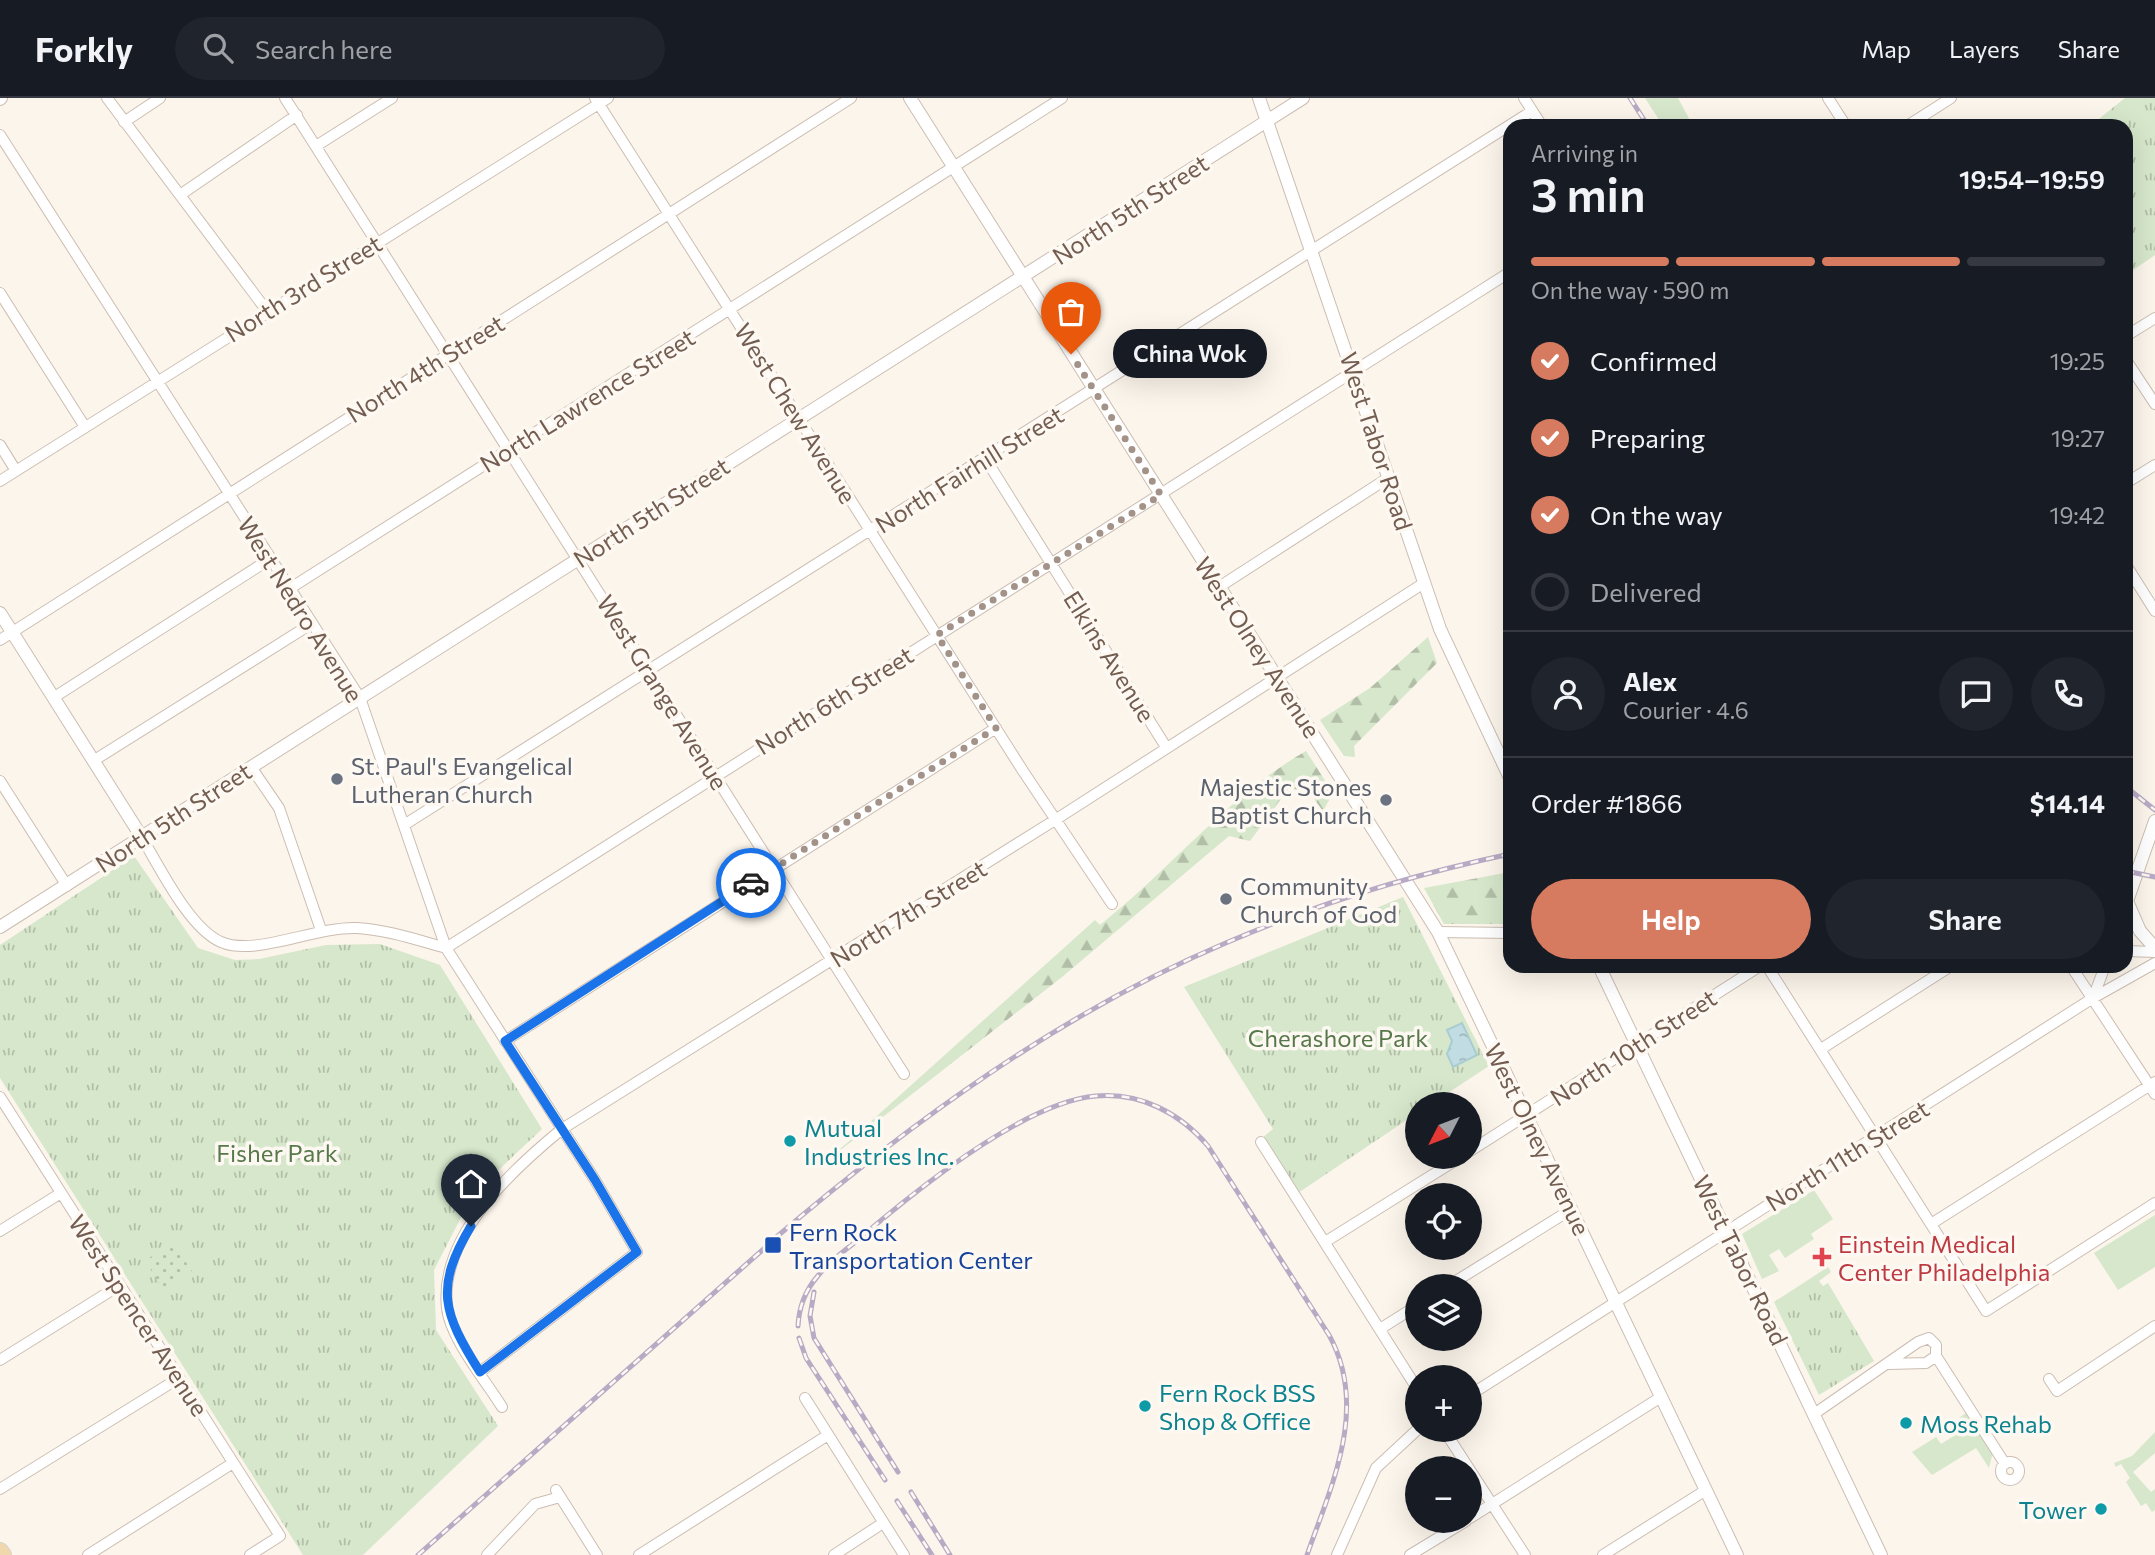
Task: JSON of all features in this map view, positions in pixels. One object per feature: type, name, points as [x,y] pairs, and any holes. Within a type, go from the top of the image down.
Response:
[{"type":"main road","points":[[0,1551],[3,1555]]},
{"type":"street","points":[[107,98],[267,311]]},
{"type":"street","points":[[124,122],[160,98]]},
{"type":"street","name":"West Grange Avenue","points":[[285,98],[834,959],[904,1074]]},
{"type":"street","points":[[316,146],[375,102],[392,98]]},
{"type":"street","name":"North 4th Street","points":[[0,639],[851,98]]},
{"type":"street","name":"West Olney Avenue","points":[[910,98],[1438,932],[1737,1555]]},
{"type":"street","name":"North Lawrence Street","points":[[289,589],[1062,98]]},
{"type":"street","name":"West Tabor Road","points":[[1259,98],[1355,373],[1440,629],[1503,764]]},
{"type":"street","name":"North 5th Street","points":[[0,927],[1303,98]]},
{"type":"street","points":[[1524,98],[1537,119]]},
{"type":"street","points":[[1828,98],[1842,119]]},
{"type":"street","points":[[1918,119],[1951,98]]},
{"type":"street","name":"West Chew Avenue","points":[[601,100],[870,530],[1055,820],[1112,904]]},
{"type":"street","name":"North 3rd Street","points":[[0,481],[601,100]]},
{"type":"street","name":"North Fairhill Street","points":[[1519,119],[1532,111]]},
{"type":"street","points":[[180,195],[297,115]]},
{"type":"street","name":"North Fairhill Street","points":[[404,825],[1503,129]]},
{"type":"street","name":"West Nedro Avenue","points":[[0,135],[360,698],[446,948],[637,1252],[480,1372]]},
{"type":"street","name":"North 6th Street","points":[[446,948],[1503,277]]},
{"type":"street","points":[[0,293],[85,427]]},
{"type":"street","points":[[2133,332],[2155,318]]},
{"type":"street","points":[[2133,371],[2155,404]]},
{"type":"street","points":[[0,446],[16,471]]},
{"type":"street","name":"Elkins Avenue","points":[[985,458],[1166,747]]},
{"type":"street","points":[[2133,479],[2155,465]]},
{"type":"street","points":[[1219,587],[1388,478]]},
{"type":"street","points":[[53,698],[270,559]]},
{"type":"street","points":[[2133,576],[2155,611]]},
{"type":"street","name":"North 7th Street","points":[[480,1372],[461,1342],[447,1310],[448,1272],[463,1240],[495,1190],[562,1129],[1055,820],[1424,583]]},
{"type":"street","points":[[2143,592],[2155,584]]},
{"type":"street","points":[[0,613],[201,927],[222,943],[252,947],[321,930],[357,928],[388,932],[446,948]]},
{"type":"street","points":[[93,761],[311,624]]},
{"type":"street","points":[[505,1041],[996,728]]},
{"type":"street","points":[[251,767],[279,808],[321,930]]},
{"type":"street","points":[[0,781],[67,886]]},
{"type":"street","points":[[2133,885],[2155,821]]},
{"type":"street","points":[[2133,916],[2140,931],[2155,950]]},
{"type":"street","points":[[1438,932],[1503,933]]},
{"type":"street","points":[[2133,951],[2155,950]]},
{"type":"street","name":"North 11th Street","points":[[1482,1387],[2093,998],[2155,963]]},
{"type":"street","name":"West Tabor Road","points":[[1602,973],[1881,1555]]},
{"type":"street","name":"North 10th Street","points":[[1482,1143],[1749,973]]},
{"type":"street","points":[[1772,973],[1986,1311],[2155,1203]]},
{"type":"street","points":[[1821,1049],[1940,973]]},
{"type":"street","points":[[1931,1224],[2153,1087],[2076,973]]},
{"type":"street","points":[[2093,998],[2102,973]]},
{"type":"street","name":"West Spencer Avenue","points":[[0,1097],[280,1536],[250,1555]]},
{"type":"street","points":[[1261,1142],[1405,1369]]},
{"type":"street","points":[[1325,1241],[1442,1169]]},
{"type":"street","points":[[0,1231],[61,1193]]},
{"type":"street","points":[[1467,1274],[1572,1209]]},
{"type":"street","points":[[0,1360],[120,1285]]},
{"type":"street","points":[[1380,1329],[1405,1314]]},
{"type":"street","points":[[2049,1379],[2057,1391],[2155,1326]]},
{"type":"street","points":[[1814,1414],[1925,1339],[1932,1339],[1936,1345],[1936,1356],[2005,1464]]},
{"type":"street","points":[[1889,1363],[1926,1363],[1936,1356]]},
{"type":"street","points":[[480,1372],[502,1406]]},
{"type":"street","points":[[0,1489],[179,1378]]},
{"type":"street","points":[[1482,1511],[1661,1397]]},
{"type":"street","points":[[805,1398],[904,1555]]},
{"type":"street","points":[[639,1555],[828,1435]]},
{"type":"street","points":[[1337,1555],[1376,1468],[1405,1442]]},
{"type":"street","points":[[1452,1442],[1525,1555]]},
{"type":"street","points":[[92,1554],[233,1463]]},
{"type":"street","points":[[1603,1555],[1706,1490]]},
{"type":"street","points":[[486,1555],[535,1504],[558,1494],[597,1555]]},
{"type":"street","points":[[834,1555],[883,1523]]},
{"type":"street","points":[[1410,1555],[1445,1533]]},
{"type":"green space","points":[[1645,98],[1678,98],[1689,119],[1658,119]]},
{"type":"green space","points":[[2125,98],[2155,98],[2155,255],[2133,270],[2133,119],[2099,119]]},
{"type":"green space","points":[[1428,637],[1437,663],[1354,746],[1355,757],[1344,756],[1320,720],[1370,688]]},
{"type":"green space","points":[[1306,751],[1333,793],[1323,811],[1309,792],[1289,788],[1250,841],[1229,836],[1062,977],[829,1159],[1095,920],[1100,925],[1251,789]]},
{"type":"green space","name":"Fisher Park","points":[[134,856],[198,948],[235,960],[259,959],[326,945],[380,944],[440,965],[542,1129],[473,1194],[434,1270],[436,1330],[498,1426],[363,1555],[303,1555],[0,1078],[0,945]]},
{"type":"green space","points":[[1503,873],[1503,924],[1444,924],[1424,888]]},
{"type":"green space","name":"Cherashore Park","points":[[1403,897],[1489,1066],[1449,1092],[1405,1092],[1405,1121],[1298,1193],[1261,1139],[1273,1129],[1184,987]]},
{"type":"green space","points":[[1814,1190],[1833,1219],[1811,1234],[1814,1239],[1785,1258],[1779,1249],[1769,1255],[1779,1271],[1762,1279],[1742,1234]]},
{"type":"green space","points":[[2155,1215],[2155,1267],[2118,1290],[2094,1253]]},
{"type":"green space","points":[[172,1242],[192,1271],[164,1290],[145,1261]]},
{"type":"green space","points":[[1828,1267],[1831,1272],[1819,1281],[1823,1286],[1828,1283],[1874,1361],[1819,1395],[1774,1302]]},
{"type":"green space","points":[[1967,1412],[1993,1452],[1989,1468],[1976,1448],[1932,1475],[1912,1452],[1936,1437],[1941,1444],[1965,1429],[1959,1418]]},
{"type":"green space","points":[[2155,1432],[2155,1453],[2133,1472],[2151,1492],[2155,1489],[2155,1510],[2152,1512],[2146,1503],[2141,1506],[2126,1482],[2130,1478],[2121,1464],[2116,1467],[2114,1463],[2132,1456]]},
{"type":"water","points":[[1462,1023],[1477,1055],[1453,1067],[1447,1054],[1452,1041],[1447,1030]]},
{"type":"railway","points":[[1630,98],[1644,119]]},
{"type":"railway","points":[[2133,793],[2155,810]]},
{"type":"railway","points":[[774,1239],[879,1154],[990,1073],[1047,1036],[1166,970],[1262,928],[1331,903],[1438,871],[1503,856]]},
{"type":"railway","points":[[2133,872],[2155,877]]},
{"type":"railway","points":[[798,1326],[806,1294],[826,1266],[940,1174],[1004,1131],[1067,1102],[1096,1096],[1128,1097],[1158,1107],[1185,1124],[1208,1146],[1329,1335],[1341,1362],[1346,1390],[1342,1445],[1327,1501],[1307,1555]]},
{"type":"railway","points":[[418,1555],[768,1245]]},
{"type":"railway","points":[[814,1292],[810,1316],[814,1338],[898,1472]]},
{"type":"railway","points":[[799,1338],[806,1358],[885,1480]]},
{"type":"railway","points":[[911,1492],[950,1555]]},
{"type":"railway","points":[[897,1501],[932,1555]]},
{"type":"way so far","points":[[751,883],[996,728],[937,635],[1161,495],[1071,354]]},
{"type":"place","name":"China Wok","points":[[1071,354]]},
{"type":"place","name":"St. Paul's Evangelical Lutheran Church","points":[[337,779]]},
{"type":"place","name":"Majestic Stones Baptist Church","points":[[1386,800]]},
{"type":"place","name":"Community Church of God","points":[[1226,899]]},
{"type":"place","name":"Mutual Industries Inc.","points":[[790,1141]]},
{"type":"place","name":"Fern Rock Transportation Center","points":[[773,1245]]},
{"type":"place","name":"Einstein Medical Center Philadelphia","points":[[1822,1257]]},
{"type":"place","name":"Fern Rock BSS Shop & Office","points":[[1145,1406]]},
{"type":"place","name":"Moss Rehab","points":[[1906,1423]]},
{"type":"place","name":"Tower","points":[[2101,1509]]},
{"type":"route","points":[[471,1226],[448,1272],[447,1310],[461,1342],[480,1372],[637,1252],[595,1180],[505,1041],[751,883]]}]
